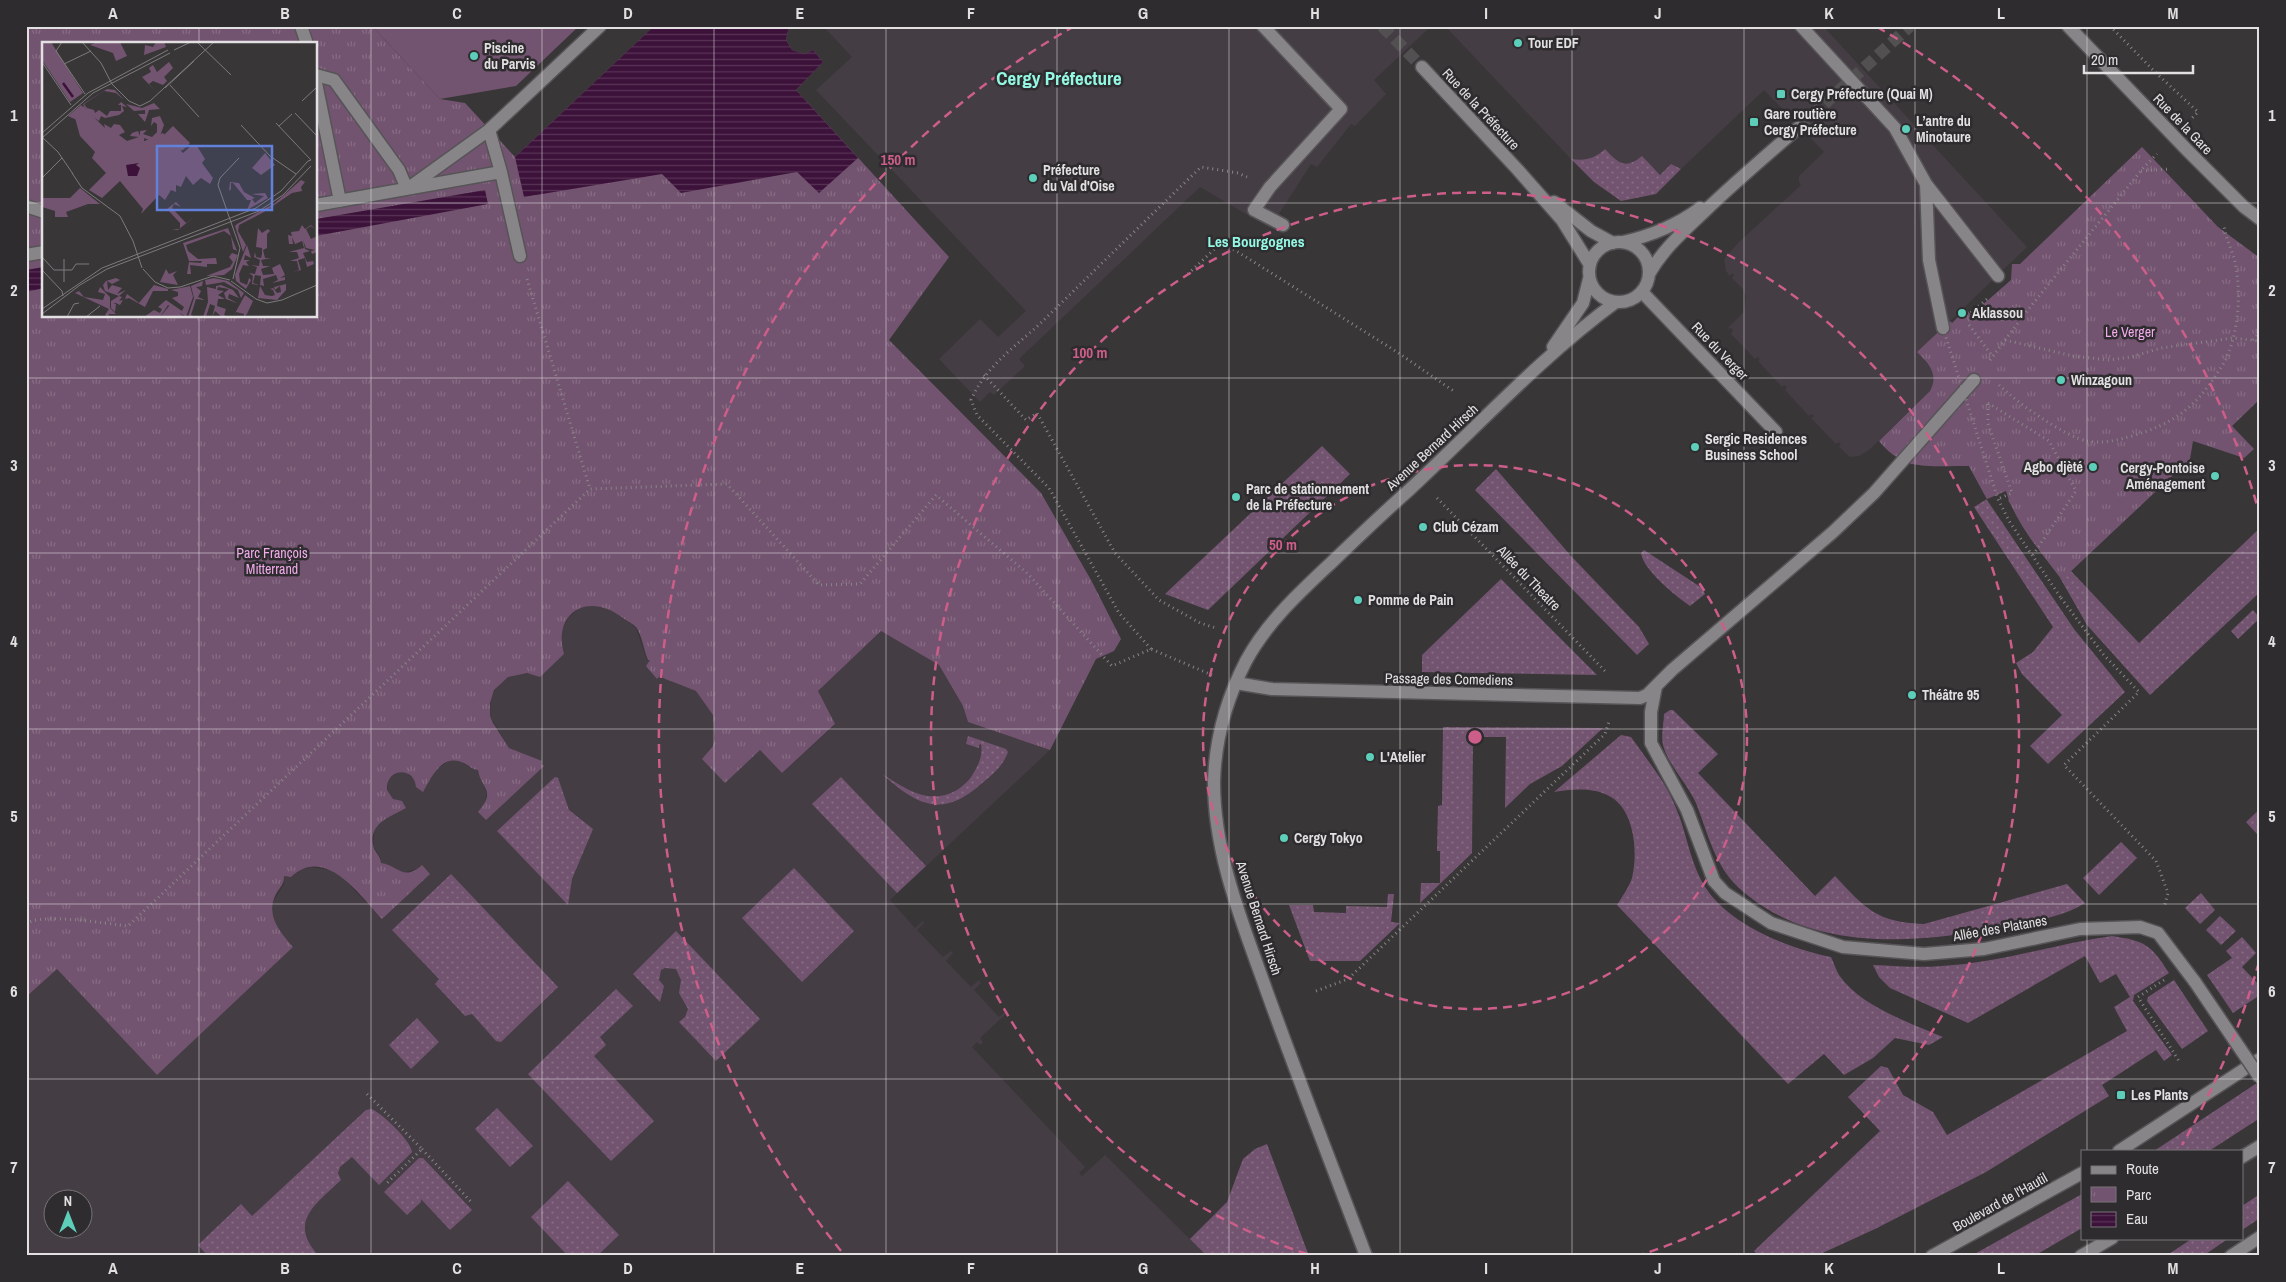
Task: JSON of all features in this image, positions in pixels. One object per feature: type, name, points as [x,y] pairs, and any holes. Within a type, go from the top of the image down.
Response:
[{"type":"street","points":[[300,26],[306,42]]},
{"type":"street","points":[[407,189],[489,130],[600,26]]},
{"type":"street","points":[[1263,26],[1341,108],[1270,187],[1254,210],[1283,225]]},
{"type":"street","points":[[1800,26],[1895,128],[1926,184],[1998,276]]},
{"type":"street","name":"Rue de la Gare","points":[[2068,26],[2187,150],[2244,207],[2260,219]]},
{"type":"street","name":"Rue de la Préfecture","points":[[1422,67],[1562,220],[1590,265]]},
{"type":"street","points":[[318,76],[334,80],[399,170],[407,189]]},
{"type":"street","points":[[318,93],[340,200]]},
{"type":"street","points":[[1738,180],[1693,213],[1673,225],[1641,238],[1603,246],[1596,252],[1590,265],[1589,279],[1599,295],[1616,302],[1626,302],[1642,292],[1658,257],[1738,180],[1798,128]]},
{"type":"street","points":[[489,130],[501,172],[520,256]]},
{"type":"street","name":"Rue de la Préfecture","points":[[1518,170],[1591,231],[1617,243]]},
{"type":"street","points":[[318,205],[501,172]]},
{"type":"street","points":[[1926,184],[1929,260],[1943,328]]},
{"type":"street","points":[[26,206],[42,211]]},
{"type":"street","points":[[1617,243],[1630,244],[1644,256],[1649,274]]},
{"type":"street","points":[[26,254],[42,252]]},
{"type":"street","name":"Avenue Bernard Hirsch","points":[[1537,369],[1572,322],[1583,303],[1589,279]]},
{"type":"street","name":"Rue du Verger","points":[[1642,292],[1776,432]]},
{"type":"street","name":"Avenue Bernard Hirsch","points":[[1366,1256],[1283,1037],[1234,900],[1226,868],[1215,804],[1215,766],[1223,717],[1236,683],[1260,637],[1291,601],[1537,369],[1616,302]]},
{"type":"street","name":"Passage des Comediens","points":[[1236,683],[1272,689],[1640,698],[1647,695],[1833,532],[1874,493],[1974,380]]},
{"type":"street","name":"Allée des Platanes","points":[[1656,686],[1651,712],[1651,743],[1687,810],[1714,881],[1725,893],[1771,923],[1843,947],[1924,954],[1984,949],[2080,929],[2140,926],[2158,933],[2195,982],[2260,1078]]},
{"type":"street","points":[[2121,1150],[2260,1059]]},
{"type":"street","points":[[2244,1156],[2260,1146]]},
{"type":"street","name":"Boulevard de l'Hautil","points":[[1932,1256],[2081,1174]]},
{"type":"street","points":[[2231,1256],[2260,1237]]},
{"type":"street","points":[[2082,1256],[2109,1240]]},
{"type":"path","points":[[2033,555],[2076,491],[2049,441],[1988,403],[1974,380],[2152,158]]},
{"type":"path","points":[[1236,683],[1196,669],[1151,649],[1119,613],[1049,488],[977,415],[970,400],[984,375],[1201,167],[1238,173],[1270,187]]},
{"type":"path","points":[[2140,171],[2170,169]]},
{"type":"path","points":[[1983,370],[2007,394],[2063,433],[2087,441],[2110,442],[2158,428],[2183,414],[2214,377],[2229,354],[2233,338],[2239,302],[2238,285],[2234,261],[2226,239],[2224,226]]},
{"type":"path","points":[[1188,274],[1222,242],[1397,352],[1455,392]]},
{"type":"path","points":[[520,256],[590,488]]},
{"type":"path","points":[[1970,314],[1965,319],[1993,357]]},
{"type":"path","points":[[1943,328],[1998,499],[2009,521],[2061,598],[2103,654],[2139,692],[2064,765],[2156,861],[2168,893]]},
{"type":"path","points":[[2252,340],[2260,332]]},
{"type":"path","points":[[2005,340],[2073,356],[2110,360],[2131,357],[2161,348],[2233,338],[2260,341]]},
{"type":"path","points":[[984,375],[1026,420],[1037,413],[1114,553],[1160,600],[1200,623],[1216,628]]},
{"type":"path","points":[[1988,403],[1988,424],[2012,493],[1998,499]]},
{"type":"path","name":"Allée du Theatre","points":[[1316,991],[1348,979],[1605,734],[1609,722],[1608,680],[1605,671],[1419,480]]},
{"type":"path","points":[[26,924],[44,919],[128,926],[590,488],[727,484],[819,585],[860,584],[936,494],[1028,574],[1112,666],[1151,649]]},
{"type":"path","points":[[2147,992],[2138,997],[2180,1062]]},
{"type":"path","points":[[367,1094],[473,1204]]},
{"type":"path","points":[[386,1184],[422,1149]]},
{"type":"shaded area","name":"Préfecture du Val d'Oise","points":[[823,26],[1431,26],[1374,80],[1386,94],[1355,126],[1351,124],[1317,167],[1311,164],[1270,228],[1200,187],[1019,359],[1025,366],[994,395],[990,392],[980,402],[939,359],[980,319],[998,337],[1026,311],[816,90],[852,57]]},
{"type":"shaded area","points":[[1445,26],[1823,26],[2027,247],[1918,352],[1933,371],[1934,381],[1930,391],[1869,450],[1859,456],[1850,457],[1839,447],[1841,445],[1839,442],[1836,444],[1811,418],[1814,416],[1811,414],[1809,416],[1785,390],[1787,387],[1784,385],[1782,387],[1758,361],[1760,360],[1758,357],[1755,359],[1731,334],[1733,331],[1731,328],[1727,329],[1744,312],[1746,297],[1743,289],[1732,278],[1734,275],[1732,273],[1730,276],[1726,271],[1724,259],[1739,242],[1801,185],[1799,176],[1824,152],[1764,90],[1681,169],[1675,167],[1660,175],[1642,157],[1627,165],[1615,160],[1605,149],[1597,156],[1585,161],[1571,159]]},
{"type":"shaded area","points":[[590,605],[604,606],[612,609],[636,628],[647,660],[650,660],[658,679],[662,674],[663,678],[696,691],[713,715],[716,731],[713,746],[702,759],[760,750],[782,773],[835,725],[818,691],[881,631],[939,665],[963,706],[968,722],[1050,750],[890,900],[915,928],[923,921],[924,923],[917,930],[943,957],[951,951],[953,953],[946,961],[971,987],[979,980],[981,983],[974,990],[999,1017],[1007,1010],[1008,1012],[980,1038],[983,1042],[980,1045],[977,1042],[972,1047],[1085,1167],[1079,1173],[1082,1176],[1105,1155],[1207,1256],[26,1256],[26,997],[57,968],[157,1075],[293,947],[278,930],[272,913],[273,902],[284,884],[284,876],[291,877],[301,870],[310,867],[331,870],[341,876],[382,919],[417,869],[402,873],[393,870],[381,863],[381,858],[373,846],[374,830],[398,801],[393,799],[387,790],[388,779],[399,772],[406,772],[416,781],[416,787],[423,791],[437,769],[450,760],[459,761],[478,770],[487,794],[484,805],[541,764],[541,761],[509,748],[490,716],[491,697],[498,685],[508,677],[520,673],[533,674],[561,643],[562,630],[569,617],[578,609]]},
{"type":"green space","name":"Parc François Mitterrand","points":[[26,26],[372,26],[440,99],[465,103],[515,157],[654,26],[789,26],[786,40],[792,50],[805,54],[813,50],[823,62],[796,90],[949,257],[889,340],[1041,493],[1091,580],[1121,639],[1114,651],[1096,659],[1050,750],[968,722],[963,706],[939,665],[881,631],[818,691],[835,724],[782,773],[760,750],[725,783],[702,759],[713,746],[715,738],[713,715],[696,691],[663,678],[662,674],[657,679],[646,666],[650,660],[648,660],[636,627],[610,610],[598,606],[586,606],[576,610],[568,617],[563,627],[564,654],[540,677],[527,673],[508,677],[494,690],[490,703],[490,716],[509,748],[542,761],[541,764],[544,766],[486,820],[478,812],[484,805],[487,794],[478,770],[456,761],[444,763],[439,767],[423,792],[416,787],[410,775],[400,772],[395,774],[390,778],[387,790],[393,799],[402,801],[406,808],[387,818],[377,826],[374,831],[373,845],[381,863],[405,872],[416,870],[422,865],[430,874],[382,919],[353,887],[342,877],[330,870],[317,867],[304,868],[291,877],[284,876],[283,884],[276,894],[272,909],[279,929],[293,947],[157,1075],[57,969],[26,997]]},
{"type":"green space","name":"Piscine du Parvis","points":[[372,26],[579,26],[516,86],[440,99]]},
{"type":"green space","name":"Le Verger","points":[[2142,147],[2218,227],[2260,258],[2260,399],[2232,426],[2254,449],[2244,458],[2193,441],[2190,459],[2071,571],[2059,576],[2021,525],[2006,491],[1987,499],[1969,466],[1931,466],[1909,463],[1889,451],[1879,441],[1930,391],[1933,385],[1933,374],[1929,365],[1917,352],[1950,321],[1952,323],[1966,309],[1971,315],[2011,280],[2012,264],[2020,264]]},
{"type":"green space","points":[[1605,149],[1618,161],[1626,164],[1642,156],[1660,175],[1671,164],[1681,169],[1656,194],[1621,201],[1594,182],[1571,159],[1581,160],[1590,158]]},
{"type":"green space","points":[[1959,407],[1986,498],[1969,466],[1910,464]]},
{"type":"green space","points":[[1322,446],[1350,474],[1208,610],[1165,594]]},
{"type":"green space","points":[[2190,459],[2071,571],[2139,643],[2260,528],[2260,592],[2150,695],[2087,625],[2059,576],[2031,539],[2008,500],[2020,492]]},
{"type":"green space","points":[[1496,469],[1571,556],[1639,627],[1649,644],[1637,655],[1475,490]]},
{"type":"green space","points":[[1987,499],[2074,629],[2125,692],[2048,764],[2030,746],[2062,715],[2022,674],[2016,663],[2033,652],[2053,627],[1974,507]]},
{"type":"green space","points":[[1644,550],[1702,588],[1705,594],[1690,606],[1669,590],[1654,575],[1643,560],[1641,553]]},
{"type":"green space","points":[[1501,579],[1597,675],[1422,672],[1422,655]]},
{"type":"green space","points":[[2253,610],[2260,618],[2238,639],[2231,631]]},
{"type":"green space","points":[[1673,710],[1718,754],[1698,773],[1815,896],[1835,876],[1873,912],[1894,920],[1924,924],[2067,884],[2085,903],[2045,919],[1934,937],[1864,938],[1830,933],[1797,923],[1766,908],[1738,887],[1717,858],[1696,803],[1666,755],[1662,735],[1664,714]]},
{"type":"green space","points":[[1443,727],[1603,728],[1562,766],[1530,784],[1505,808],[1506,737],[1473,737],[1472,853],[1420,903],[1421,883],[1440,883],[1440,851],[1437,851],[1438,806],[1442,805]]},
{"type":"green space","points":[[1621,735],[1631,737],[1667,789],[1672,798],[1693,862],[1701,880],[1724,909],[1740,921],[1776,940],[1831,957],[1839,975],[1859,996],[1886,1012],[1943,1037],[1929,1045],[1895,1038],[1873,1058],[1844,1075],[1824,1054],[1788,1084],[1617,905],[1632,878],[1635,857],[1630,822],[1619,804],[1611,797],[1591,790],[1554,792]]},
{"type":"green space","points":[[968,736],[1006,749],[1008,752],[1003,762],[993,774],[967,795],[954,802],[930,804],[918,800],[907,794],[882,774],[918,794],[927,796],[947,795],[966,783],[977,767],[981,756],[981,744],[979,748],[966,744]]},
{"type":"green space","points":[[555,777],[558,778],[569,810],[593,829],[572,879],[568,905],[497,831]]},
{"type":"green space","points":[[841,777],[926,866],[897,893],[812,804]]},
{"type":"green space","points":[[2260,809],[2260,832],[2257,834],[2246,822]]},
{"type":"green space","points":[[2121,842],[2137,858],[2099,895],[2083,878]]},
{"type":"green space","points":[[794,868],[854,931],[802,982],[742,918]]},
{"type":"green space","points":[[451,874],[558,987],[501,1042],[496,1041],[472,1014],[465,1016],[435,984],[439,979],[392,930]]},
{"type":"green space","points":[[2201,893],[2215,910],[2200,924],[2185,908]]},
{"type":"green space","points":[[1388,894],[1394,894],[1391,922],[1400,923],[1360,961],[1310,961],[1289,905],[1313,905],[1314,912],[1346,913],[1346,906],[1387,907]]},
{"type":"green space","points":[[2220,916],[2236,931],[2221,945],[2206,930]]},
{"type":"green space","points":[[676,931],[760,1019],[716,1061],[679,1022],[685,1017],[688,1009],[679,993],[681,980],[676,969],[665,968],[661,970],[659,980],[664,986],[660,1002],[633,974]]},
{"type":"green space","points":[[2112,936],[2133,940],[2146,946],[2152,950],[2169,973],[2134,995],[2133,1001],[2172,1055],[2164,1061],[2156,1050],[2102,1085],[2109,1096],[1986,1172],[1875,1229],[1816,1256],[1758,1256],[1754,1251],[1880,1131],[1848,1097],[1881,1066],[1888,1068],[1903,1095],[1933,1112],[1947,1135],[2127,1031],[2114,1007],[2130,997],[2116,974],[2100,983],[2085,956],[1968,1023],[1890,988],[1879,977],[1873,965],[1925,967],[1963,964]]},
{"type":"green space","points":[[2242,937],[2256,953],[2242,967],[2260,986],[2260,995],[2233,1013],[2207,975],[2232,958],[2226,951]]},
{"type":"green space","points":[[2174,980],[2208,1031],[2182,1049],[2147,1001],[2148,997]]},
{"type":"green space","points":[[616,989],[633,1006],[600,1037],[606,1045],[594,1056],[654,1121],[611,1161],[528,1074]]},
{"type":"green space","points":[[417,1018],[439,1042],[411,1069],[389,1045]]},
{"type":"green space","points":[[2260,1081],[2260,1118],[2211,1150],[2156,1150]]},
{"type":"green space","points":[[497,1108],[533,1146],[510,1167],[475,1129]]},
{"type":"green space","points":[[366,1110],[376,1111],[395,1128],[407,1141],[412,1152],[379,1185],[352,1157],[340,1167],[338,1173],[341,1180],[315,1206],[305,1223],[305,1233],[319,1256],[208,1256],[198,1245],[241,1204],[252,1216]]},
{"type":"green space","points":[[1267,1144],[1309,1256],[1207,1256],[1190,1239],[1227,1202],[1243,1159],[1255,1149]]},
{"type":"green space","points":[[419,1158],[423,1158],[472,1210],[450,1230],[421,1199],[421,1202],[407,1215],[384,1192]]},
{"type":"green space","points":[[568,1181],[619,1235],[597,1256],[568,1256],[531,1217]]},
{"type":"green space","points":[[2260,1194],[2260,1218],[2244,1229],[2244,1205]]},
{"type":"green space","points":[[2081,1195],[2081,1229],[2034,1256],[1971,1256]]},
{"type":"green space","points":[[2190,1240],[2226,1240],[2203,1256],[2166,1256]]},
{"type":"water","points":[[654,26],[789,26],[786,40],[792,50],[805,54],[813,50],[823,62],[796,90],[858,158],[819,193],[797,172],[681,193],[662,174],[524,197],[515,157]]},
{"type":"water","points":[[485,190],[488,204],[318,236],[318,219]]},
{"type":"water","points":[[42,267],[42,288],[26,292],[26,270]]},
{"type":"tunnel","points":[[1382,26],[1422,67]]},
{"type":"tunnel","points":[[1798,128],[1910,26]]},
{"type":"place","name":"Tour EDF","points":[[1518,43]]},
{"type":"place","name":"Piscine du Parvis","points":[[474,56]]},
{"type":"place","name":"Cergy Préfecture (Quai M)","points":[[1781,94]]},
{"type":"place","name":"Gare routière Cergy Préfecture","points":[[1754,122]]},
{"type":"place","name":"L’antre du Minotaure","points":[[1906,129]]},
{"type":"place","name":"Préfecture du Val d'Oise","points":[[1033,178]]},
{"type":"place","name":"Aklassou","points":[[1962,313]]},
{"type":"place","name":"Winzagoun","points":[[2061,380]]},
{"type":"place","name":"Sergic Residences Business School","points":[[1695,447]]},
{"type":"place","name":"Agbo djèté","points":[[2093,467]]},
{"type":"place","name":"Cergy-Pontoise Aménagement","points":[[2215,476]]},
{"type":"place","name":"Parc de stationnement de la Préfecture","points":[[1236,497]]},
{"type":"place","name":"Club Cézam","points":[[1423,527]]},
{"type":"place","name":"Pomme de Pain","points":[[1358,600]]},
{"type":"place","name":"Théâtre 95","points":[[1912,695]]},
{"type":"place","name":"L'Atelier","points":[[1370,757]]},
{"type":"place","name":"Cergy Tokyo","points":[[1284,838]]},
{"type":"place","name":"Les Plants","points":[[2121,1095]]},
{"type":"district","name":"Cergy Préfecture","points":[[1059,78]]},
{"type":"district","name":"Les Bourgognes","points":[[1256,242]]}]
